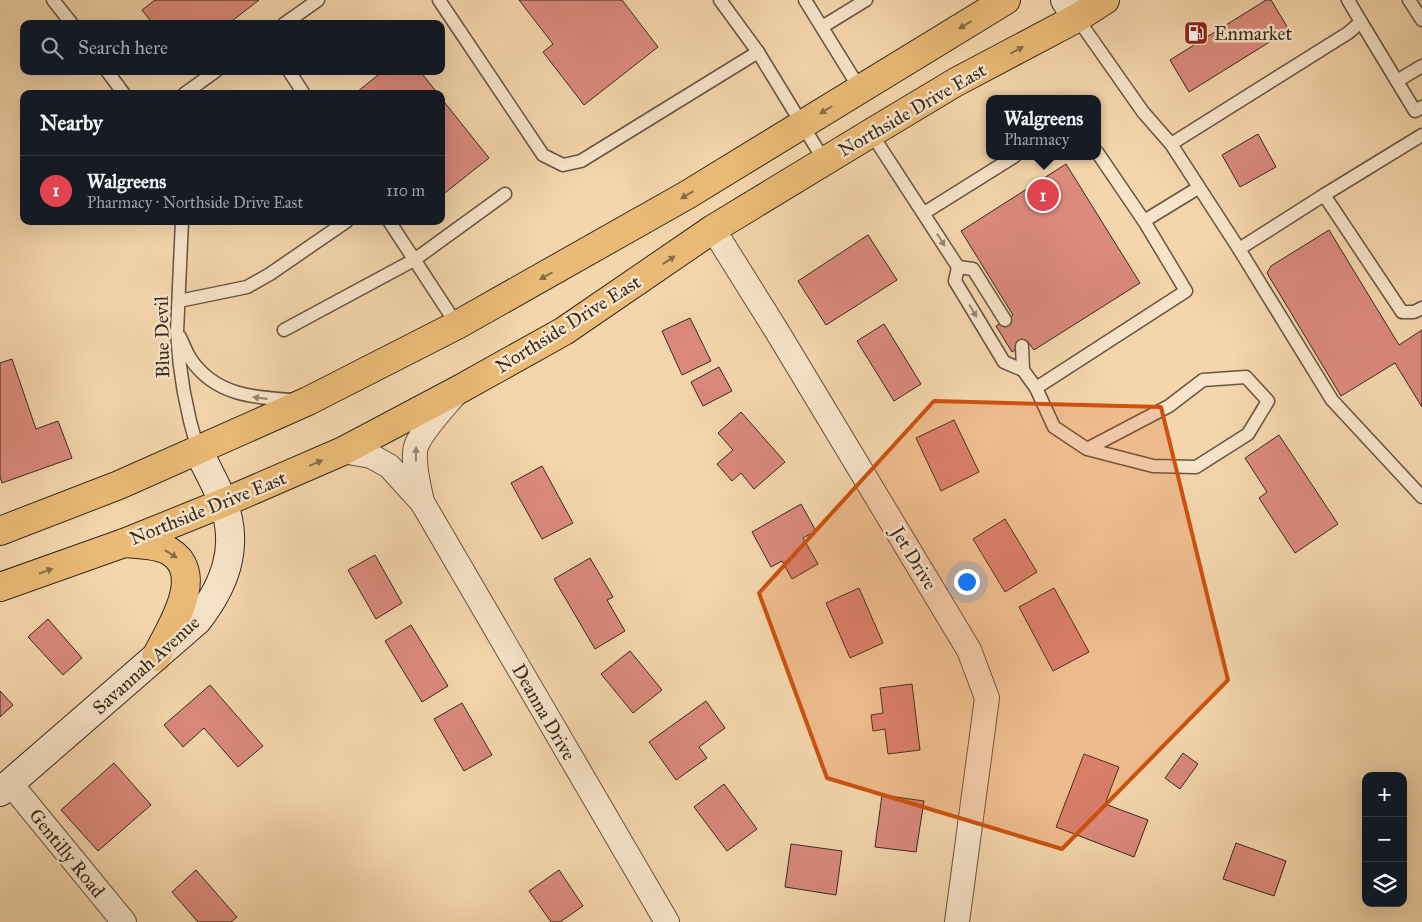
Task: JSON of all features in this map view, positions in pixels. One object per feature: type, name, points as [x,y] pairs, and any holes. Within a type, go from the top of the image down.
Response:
[{"type":"main road","points":[[0,531],[119,485],[308,401],[458,325],[686,196],[1006,0]]},
{"type":"main road","name":"Northside Drive East","points":[[0,587],[124,543],[223,503],[343,451],[460,389],[564,331],[713,230],[956,82],[1071,9],[1105,0]]},
{"type":"main road","points":[[124,543],[152,546],[169,551],[179,560],[187,577],[186,594],[156,657]]},
{"type":"street","name":"Jet Drive","points":[[713,230],[778,333],[969,650],[987,698],[957,922]]},
{"type":"street","name":"Deanna Drive","points":[[422,502],[416,475],[416,445],[438,414],[460,389]]},
{"type":"street","name":"Savannah Avenue","points":[[5,788],[197,621],[211,603],[222,583],[226,570],[230,538],[223,503],[198,450]]},
{"type":"street","name":"Deanna Drive","points":[[343,451],[371,456],[389,466],[422,502],[667,922]]},
{"type":"street","name":"Gentilly Road","points":[[5,788],[124,922]]},
{"type":"lane","points":[[53,0],[69,20]]},
{"type":"lane","points":[[290,20],[318,0]]},
{"type":"lane","points":[[439,0],[543,155],[563,166],[581,161],[758,52]]},
{"type":"lane","points":[[720,0],[758,52],[825,162]]},
{"type":"lane","points":[[805,0],[860,89]]},
{"type":"lane","points":[[822,27],[866,0]]},
{"type":"lane","points":[[1348,0],[1397,81],[1420,114]]},
{"type":"lane","points":[[1410,0],[1422,20]]},
{"type":"lane","points":[[1071,9],[1143,112],[1171,144],[1239,249],[1332,400],[1422,497]]},
{"type":"lane","points":[[1171,144],[1348,33],[1361,22]]},
{"type":"lane","points":[[1397,81],[1422,66]]},
{"type":"lane","points":[[110,75],[121,90]]},
{"type":"lane","points":[[190,90],[210,75]]},
{"type":"lane","points":[[292,75],[301,90]]},
{"type":"lane","points":[[871,133],[958,267],[955,281],[1004,362],[1023,370],[1036,388],[1054,428],[1087,449],[1153,466],[1196,467],[1248,434],[1268,401],[1246,377],[1202,380],[1168,406],[1087,449]]},
{"type":"lane","points":[[1239,249],[1422,135]]},
{"type":"lane","points":[[1036,388],[1186,292],[1144,221],[1101,158]]},
{"type":"lane","points":[[924,213],[1009,160]]},
{"type":"lane","points":[[1144,221],[1198,188]]},
{"type":"lane","points":[[284,330],[414,260],[505,194]]},
{"type":"lane","points":[[1324,195],[1402,312],[1414,312],[1422,308]]},
{"type":"lane","name":"Blue Devil","points":[[182,225],[177,332],[181,382],[198,450]]},
{"type":"lane","points":[[179,301],[247,287],[270,274],[341,225]]},
{"type":"lane","points":[[391,225],[458,325]]},
{"type":"lane","points":[[958,267],[973,269],[1006,320]]},
{"type":"lane","points":[[177,332],[191,359],[204,374],[216,383],[238,393],[257,398],[308,401]]},
{"type":"lane","points":[[1022,346],[1023,370]]},
{"type":"highlighted area","points":[[934,401],[1161,407],[1228,680],[1062,849],[827,778],[759,593]]},
{"type":"building","points":[[155,0],[259,0],[233,20],[150,20],[142,10]]},
{"type":"building","points":[[519,0],[622,0],[658,47],[584,105],[543,52],[553,44]]},
{"type":"building","points":[[1266,0],[1271,0],[1289,30],[1189,92],[1170,60]]},
{"type":"building","points":[[378,75],[423,75],[435,90],[359,90]]},
{"type":"building","points":[[445,103],[489,158],[445,193]]},
{"type":"building","points":[[1258,134],[1276,167],[1240,187],[1222,155]]},
{"type":"building","points":[[1066,164],[1140,283],[1034,350],[1028,342],[1012,352],[996,326],[1013,315],[961,231]]},
{"type":"building","points":[[1329,230],[1399,345],[1422,330],[1422,407],[1395,363],[1341,396],[1267,273],[1271,266]]},
{"type":"building","points":[[868,235],[897,280],[826,325],[798,281]]},
{"type":"building","points":[[690,318],[711,361],[682,375],[662,331]]},
{"type":"building","points":[[884,324],[921,384],[894,401],[857,341]]},
{"type":"building","points":[[12,359],[36,429],[58,421],[72,458],[2,483],[0,476],[0,363]]},
{"type":"building","points":[[719,367],[732,391],[703,406],[691,382]]},
{"type":"building","points":[[741,412],[785,462],[754,489],[741,473],[732,481],[717,464],[733,450],[718,433]]},
{"type":"building","points":[[954,420],[979,472],[941,491],[916,438]]},
{"type":"building","points":[[1279,435],[1338,524],[1295,553],[1259,498],[1267,492],[1245,458]]},
{"type":"building","points":[[542,466],[573,523],[542,539],[511,483]]},
{"type":"building","points":[[801,504],[816,531],[803,538],[818,564],[792,579],[782,561],[771,567],[752,532]]},
{"type":"building","points":[[1005,519],[1037,572],[1005,592],[973,539]]},
{"type":"building","points":[[375,555],[402,603],[376,619],[348,570]]},
{"type":"building","points":[[590,558],[613,597],[607,600],[625,631],[595,649],[554,579]]},
{"type":"building","points":[[859,588],[883,643],[850,658],[826,603]]},
{"type":"building","points":[[1054,588],[1089,652],[1053,671],[1019,607]]},
{"type":"building","points":[[48,619],[82,658],[63,675],[28,637]]},
{"type":"building","points":[[411,625],[448,686],[422,702],[385,641]]},
{"type":"building","points":[[630,651],[662,690],[633,713],[601,674]]},
{"type":"building","points":[[912,684],[920,750],[888,754],[885,729],[873,731],[871,715],[883,713],[880,688]]},
{"type":"building","points":[[210,685],[263,746],[238,767],[204,728],[183,747],[164,725]]},
{"type":"building","points":[[0,691],[13,705],[0,717]]},
{"type":"building","points":[[706,701],[725,728],[699,747],[707,758],[676,780],[649,742]]},
{"type":"building","points":[[462,703],[492,755],[464,771],[434,719]]},
{"type":"building","points":[[1183,753],[1198,764],[1180,789],[1165,778]]},
{"type":"building","points":[[1084,754],[1119,767],[1105,804],[1148,820],[1134,857],[1056,827]]},
{"type":"building","points":[[114,763],[151,805],[98,851],[61,810]]},
{"type":"building","points":[[724,784],[757,829],[727,851],[694,807]]},
{"type":"building","points":[[882,795],[924,801],[916,852],[875,847]]},
{"type":"building","points":[[1236,843],[1286,861],[1274,896],[1223,879]]},
{"type":"building","points":[[791,844],[842,851],[836,895],[785,887]]},
{"type":"building","points":[[196,870],[237,917],[231,922],[198,922],[172,892]]},
{"type":"building","points":[[559,870],[583,906],[560,922],[551,922],[529,891]]},
{"type":"place","name":"Enmarket","points":[[1196,33]]},
{"type":"place","name":"Walgreens","points":[[1043,195]]}]
